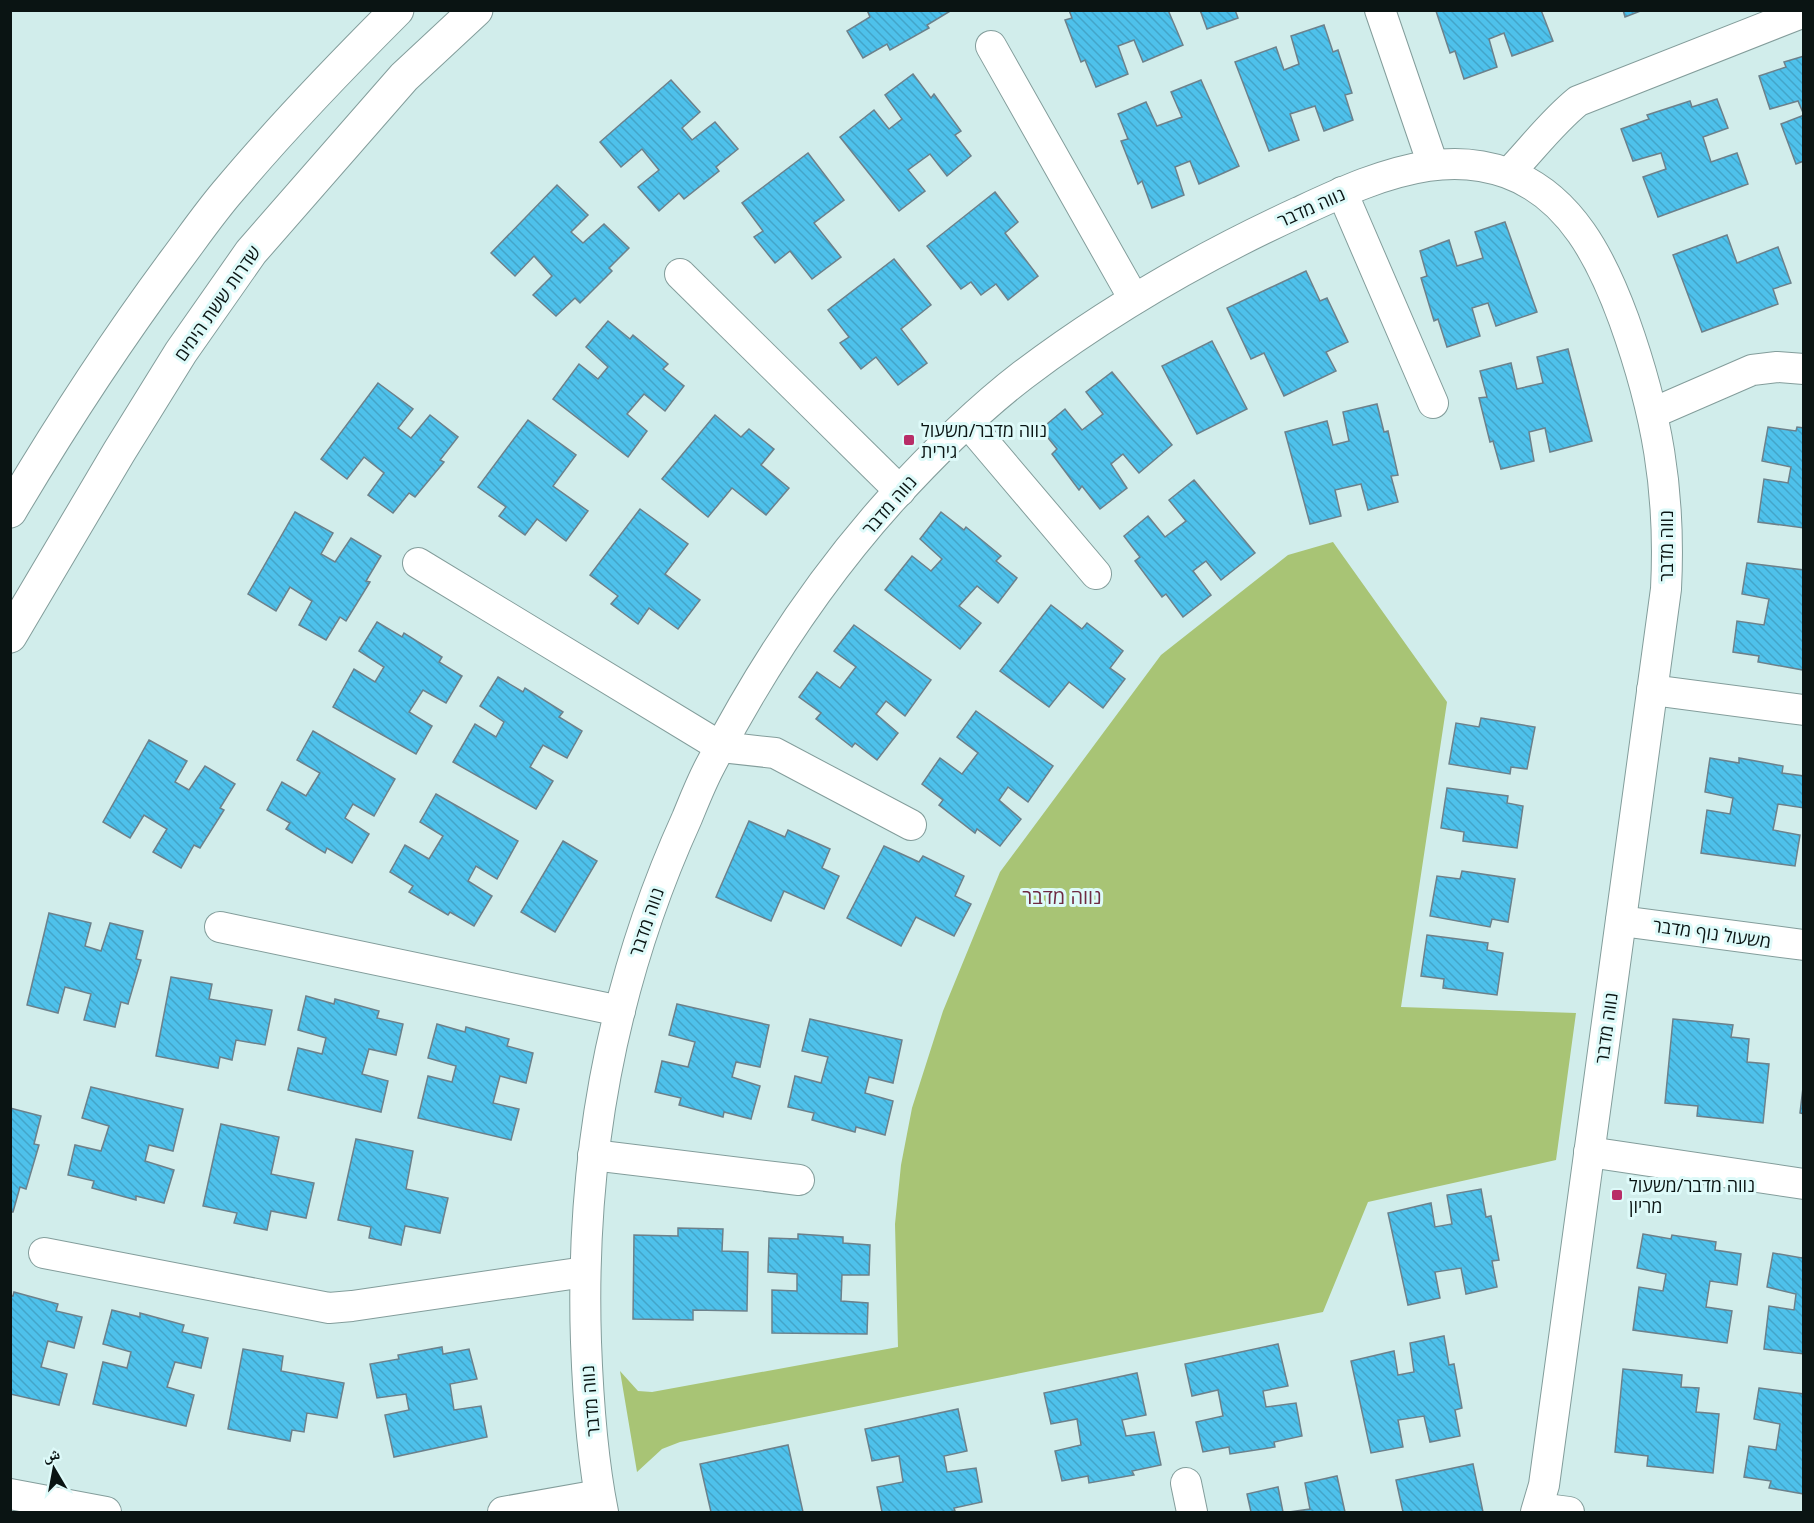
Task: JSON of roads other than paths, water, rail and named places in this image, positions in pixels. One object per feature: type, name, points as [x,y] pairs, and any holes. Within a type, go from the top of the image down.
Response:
[{"type":"main road","points":[[10,511],[105,358],[149,295],[229,190],[355,52],[397,10]]},
{"type":"main road","name":"שדרות ששת הימים","points":[[10,636],[175,362],[251,252],[404,78],[476,10]]},
{"type":"street","points":[[1380,10],[1433,165]]},
{"type":"street","points":[[1509,173],[1558,117],[1578,101],[1795,13]]},
{"type":"street","points":[[991,46],[1134,299]]},
{"type":"street","name":"נווה מדבר","points":[[601,1504],[588,1389],[585,1272],[590,1179],[604,1075],[629,971],[664,869],[710,767],[767,666],[825,581],[900,491],[968,423],[1019,379],[1092,325],[1170,276],[1243,238],[1342,192],[1390,174],[1433,165],[1473,164],[1509,173],[1541,191],[1569,216],[1593,250],[1614,293],[1643,375],[1653,413],[1665,484],[1668,554],[1666,589],[1544,1485],[1537,1510]]},
{"type":"street","points":[[1342,192],[1433,403]]},
{"type":"street","points":[[680,274],[900,491]]},
{"type":"street","points":[[1653,413],[1752,370],[1777,367],[1803,369]]},
{"type":"street","points":[[968,423],[1096,574]]},
{"type":"street","points":[[418,563],[721,747],[775,753],[911,825]]},
{"type":"street","points":[[1652,690],[1803,710]]},
{"type":"street","name":"משעול נוף מדבר","points":[[1621,921],[1803,945]]},
{"type":"street","points":[[220,927],[620,1011]]},
{"type":"street","points":[[1590,1152],[1803,1184]]},
{"type":"street","points":[[593,1155],[799,1180]]},
{"type":"street","points":[[44,1253],[329,1308],[585,1272]]},
{"type":"street","points":[[1186,1483],[1192,1512]]},
{"type":"street","points":[[10,1494],[106,1512]]},
{"type":"street","points":[[503,1512],[601,1504]]},
{"type":"street","points":[[1537,1510],[1569,1512]]},
{"type":"place","name":"נווה מדבר/משעול גירית","points":[[909,440]]},
{"type":"place","name":"נווה מדבר/משעול מריון","points":[[1617,1195]]},
{"type":"district","name":"נווה מדבר","points":[[1062,896]]}]
